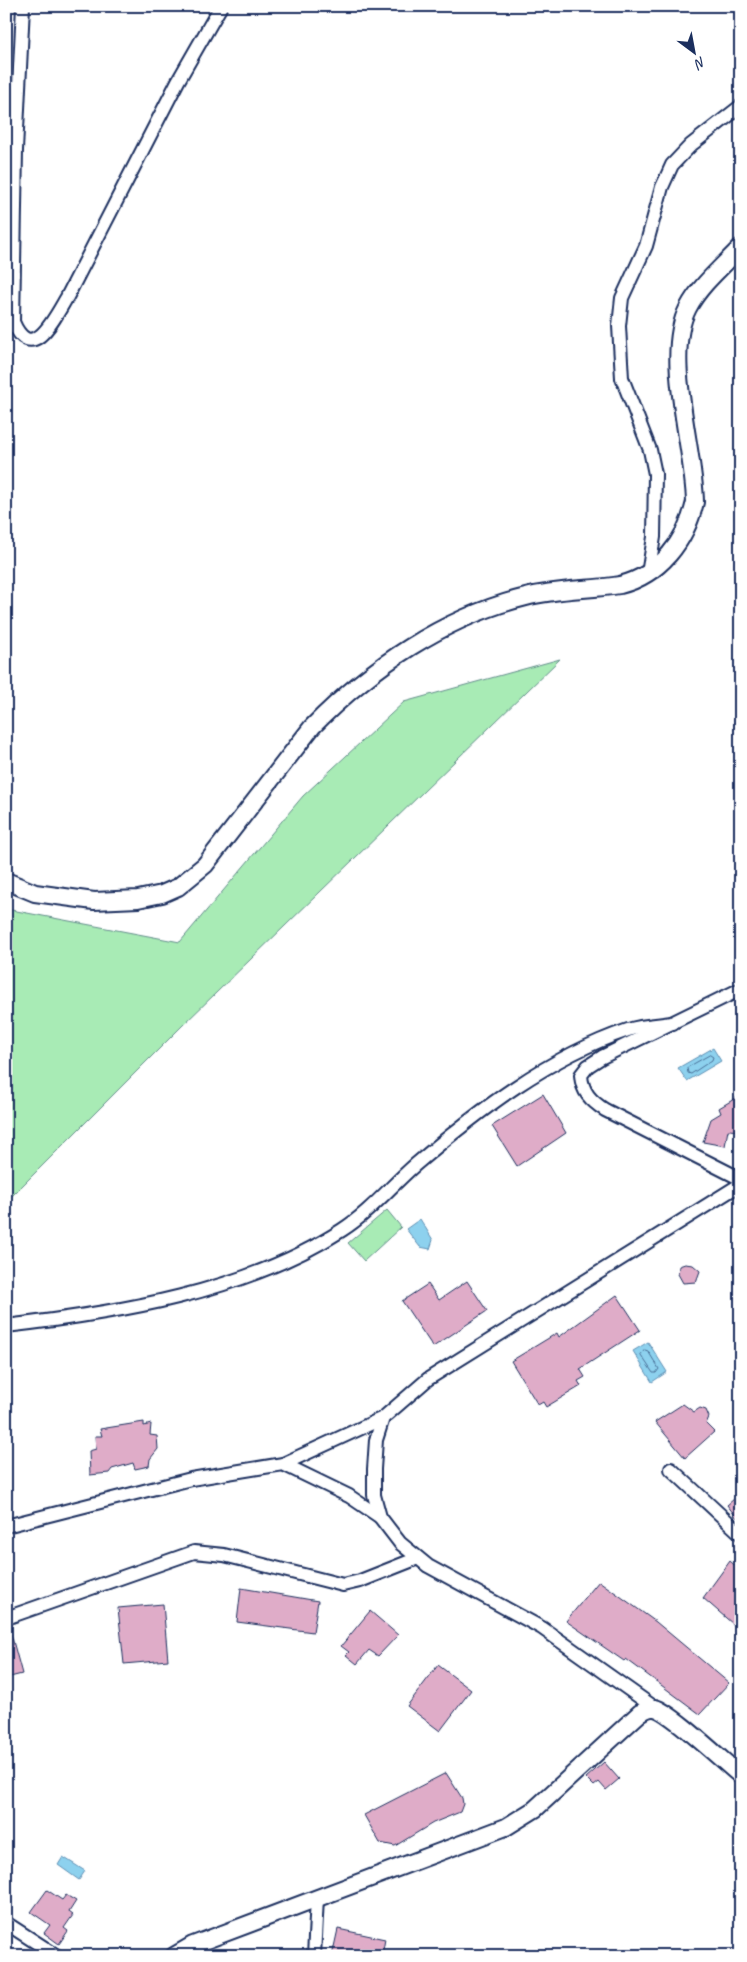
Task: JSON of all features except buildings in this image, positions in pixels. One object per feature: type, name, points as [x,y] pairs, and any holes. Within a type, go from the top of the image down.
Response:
[{"type":"street","points":[[23,6],[16,150],[13,322],[18,332],[27,338],[34,339],[41,337],[67,298],[178,81],[221,6]]},
{"type":"street","points":[[648,574],[654,536],[656,474],[650,450],[622,378],[619,326],[622,298],[646,246],[662,186],[672,165],[691,146],[741,106]]},
{"type":"street","points":[[6,881],[35,893],[94,901],[138,899],[162,894],[178,887],[205,865],[312,727],[347,694],[392,659],[432,634],[483,610],[540,594],[620,585],[648,574],[662,562],[683,535],[692,516],[695,502],[678,354],[683,320],[688,307],[698,294],[741,247]]},
{"type":"street","points":[[741,989],[611,1052],[588,1066],[581,1075],[584,1089],[592,1101],[605,1110],[741,1179]]},
{"type":"street","points":[[6,1326],[134,1306],[216,1288],[272,1266],[322,1242],[360,1218],[415,1166],[509,1093],[551,1065],[627,1030],[673,1023]]},
{"type":"street","points":[[6,1526],[191,1480],[283,1464],[383,1418],[428,1378],[741,1184]]},
{"type":"street","points":[[380,1517],[374,1494],[374,1469],[376,1440],[383,1418]]},
{"type":"street","points":[[283,1464],[349,1496],[380,1517],[400,1543],[428,1566],[542,1628],[670,1717],[741,1776]]},
{"type":"street","points":[[671,1469],[741,1534]]},
{"type":"street","points":[[6,1618],[194,1552],[224,1555],[343,1585],[360,1581],[418,1558]]},
{"type":"street","points":[[174,1956],[193,1945],[499,1830],[523,1817],[640,1713],[650,1708],[655,1708]]},
{"type":"street","points":[[314,1956],[316,1898]]},
{"type":"street","points":[[6,1924],[57,1956]]},
{"type":"green space","points":[[560,659],[182,1026],[6,1202],[6,909],[180,942],[303,796],[404,702]]},
{"type":"green space","points":[[387,1210],[401,1227],[364,1261],[348,1243]]},
{"type":"water","points":[[713,1048],[721,1061],[687,1081],[678,1068]]},
{"type":"water","points":[[420,1219],[433,1240],[430,1249],[420,1247],[406,1229]]},
{"type":"water","points":[[648,1342],[667,1372],[652,1382],[633,1351]]},
{"type":"water","points":[[63,1857],[85,1871],[79,1880],[58,1865]]}]
